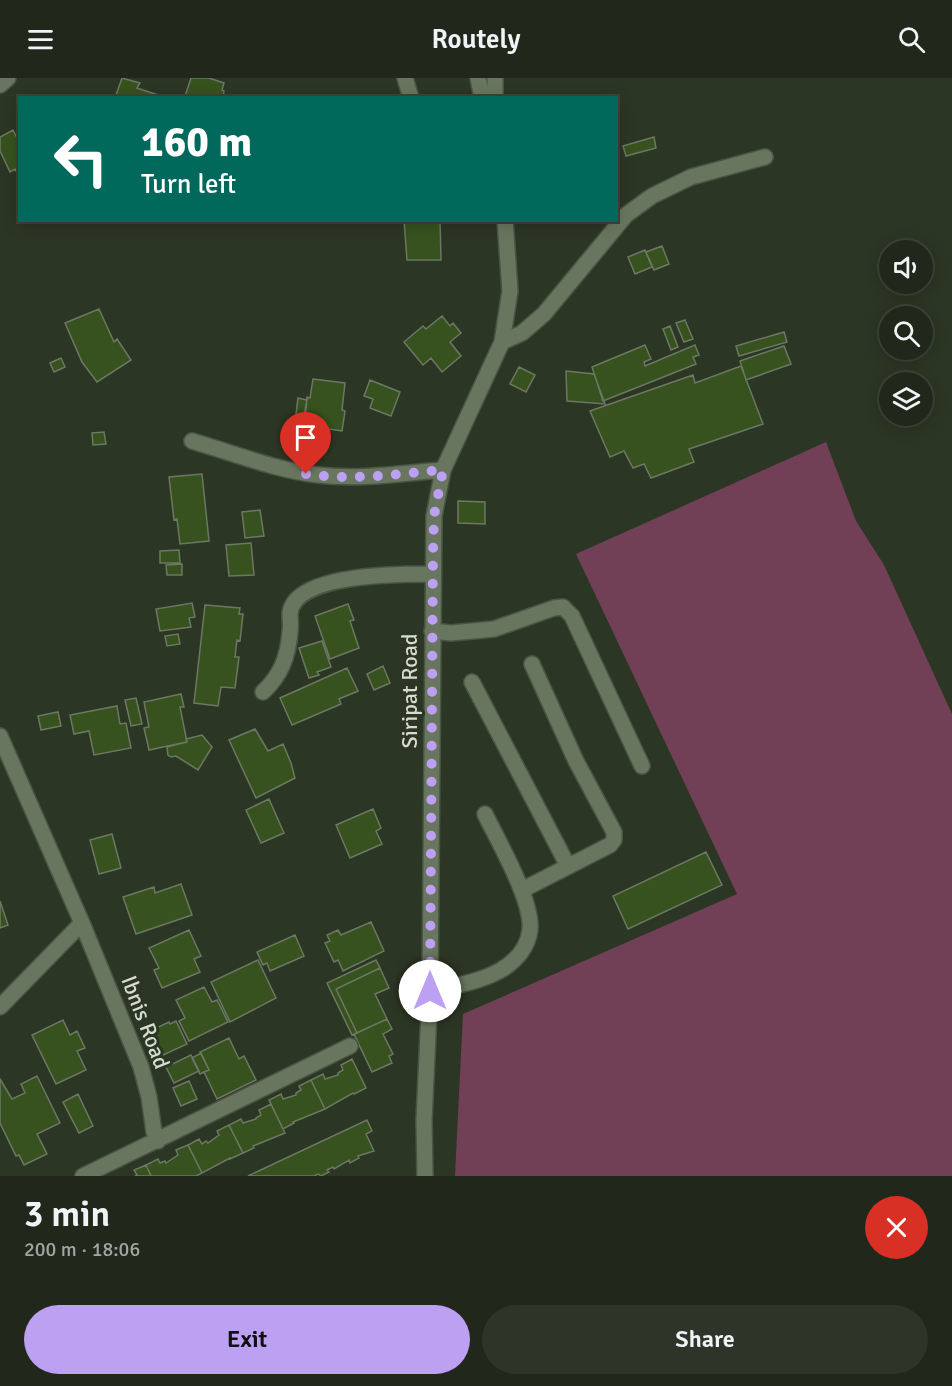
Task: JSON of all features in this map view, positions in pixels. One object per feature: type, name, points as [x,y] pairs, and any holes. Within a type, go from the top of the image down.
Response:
[{"type":"street","points":[[0,85],[8,78]]},
{"type":"street","points":[[405,78],[410,96]]},
{"type":"street","points":[[477,78],[482,96]]},
{"type":"street","points":[[495,78],[495,96]]},
{"type":"street","points":[[502,342],[522,333],[544,314],[626,215],[652,196],[691,177],[765,157]]},
{"type":"street","name":"Siripat Road","points":[[425,1176],[424,1120],[430,991],[434,516],[443,470],[502,342],[510,291],[504,222]]},
{"type":"street","points":[[192,441],[292,472],[320,476],[368,476],[443,470]]},
{"type":"street","points":[[263,692],[275,680],[282,668],[288,646],[290,612],[294,601],[306,591],[329,583],[382,574],[432,574]]},
{"type":"street","points":[[432,631],[451,633],[494,630],[562,607],[572,616],[642,766]]},
{"type":"street","points":[[522,890],[610,845],[614,840],[614,832],[576,760],[532,664]]},
{"type":"street","points":[[472,682],[568,866]]},
{"type":"street","name":"Ibnis Road","points":[[0,736],[82,923],[141,1067],[149,1097],[154,1132],[158,1141]]},
{"type":"street","points":[[430,991],[474,981],[501,970],[516,959],[527,944],[531,927],[522,890],[485,814]]},
{"type":"street","points":[[0,1007],[82,923]]},
{"type":"street","points":[[83,1176],[350,1046]]},
{"type":"street","points":[[419,1176],[425,1176]]},
{"type":"shaded area","points":[[826,442],[856,521],[884,565],[952,714],[952,1176],[455,1176],[463,1014],[737,894],[576,554]]},
{"type":"building","points":[[122,78],[140,83],[137,88],[161,96],[116,96]]},
{"type":"building","points":[[191,78],[209,78],[224,83],[223,96],[185,96]]},
{"type":"building","points":[[13,130],[18,140],[18,174],[15,169],[10,172],[0,151],[0,137]]},
{"type":"building","points":[[654,137],[656,148],[626,156],[623,146]]},
{"type":"building","points":[[404,222],[440,222],[441,260],[407,260]]},
{"type":"building","points":[[662,246],[669,264],[654,270],[646,252]]},
{"type":"building","points":[[645,250],[652,267],[635,274],[628,257]]},
{"type":"building","points":[[99,309],[114,342],[117,339],[131,360],[97,382],[82,362],[65,323]]},
{"type":"building","points":[[442,316],[450,326],[453,323],[461,333],[450,342],[461,356],[442,372],[431,358],[423,365],[404,342],[423,326],[426,329]]},
{"type":"building","points":[[685,320],[693,339],[684,342],[676,323]]},
{"type":"building","points":[[670,326],[678,347],[671,350],[663,329]]},
{"type":"building","points":[[784,332],[787,342],[739,356],[736,346]]},
{"type":"building","points":[[645,345],[651,359],[644,362],[645,366],[695,345],[699,355],[693,357],[696,364],[603,401],[592,367]]},
{"type":"building","points":[[784,346],[791,364],[746,380],[740,361]]},
{"type":"building","points":[[61,358],[65,367],[54,372],[50,363]]},
{"type":"building","points":[[741,366],[763,424],[689,449],[694,462],[651,478],[644,464],[633,468],[624,451],[610,457],[590,411],[693,375],[695,383]]},
{"type":"building","points":[[519,367],[535,375],[526,392],[510,384]]},
{"type":"building","points":[[566,371],[594,374],[605,404],[567,401]]},
{"type":"building","points":[[313,379],[345,383],[342,431],[322,428],[320,439],[304,436],[307,397],[310,398]]},
{"type":"building","points":[[370,380],[400,392],[391,416],[370,408],[373,399],[364,396]]},
{"type":"building","points":[[298,398],[307,400],[304,415],[296,414]]},
{"type":"building","points":[[104,432],[106,444],[93,445],[92,433]]},
{"type":"building","points":[[202,474],[209,541],[180,544],[177,519],[174,520],[169,477]]},
{"type":"building","points":[[458,501],[485,502],[485,524],[458,523]]},
{"type":"building","points":[[260,510],[264,536],[245,538],[242,512]]},
{"type":"building","points":[[251,543],[254,575],[229,576],[226,545]]},
{"type":"building","points":[[179,550],[180,563],[160,563],[160,551]]},
{"type":"building","points":[[182,564],[182,575],[167,575],[166,565]]},
{"type":"building","points":[[192,603],[195,617],[189,618],[191,627],[160,631],[156,609]]},
{"type":"building","points":[[348,604],[354,620],[350,621],[359,648],[330,659],[315,616]]},
{"type":"building","points":[[205,605],[240,608],[239,614],[243,614],[240,641],[237,640],[235,657],[239,657],[235,688],[221,687],[218,706],[194,703]]},
{"type":"building","points":[[178,634],[180,644],[167,646],[165,636]]},
{"type":"building","points":[[322,641],[331,667],[309,678],[299,648]]},
{"type":"building","points":[[383,666],[390,683],[374,690],[367,674]]},
{"type":"building","points":[[347,668],[358,691],[339,699],[341,704],[292,725],[280,698]]},
{"type":"building","points":[[181,694],[184,707],[180,707],[187,742],[149,750],[144,728],[149,727],[144,702]]},
{"type":"building","points":[[136,698],[142,724],[131,726],[125,700]]},
{"type":"building","points":[[117,706],[120,724],[126,723],[131,748],[94,755],[89,731],[74,734],[70,715]]},
{"type":"building","points":[[58,712],[61,726],[41,730],[38,716]]},
{"type":"building","points":[[255,729],[268,751],[283,744],[295,778],[256,798],[229,740]]},
{"type":"building","points":[[202,735],[212,747],[198,770],[176,756],[168,755],[167,747]]},
{"type":"building","points":[[269,799],[284,833],[261,843],[246,810]]},
{"type":"building","points":[[373,809],[381,828],[376,831],[382,844],[350,858],[336,825]]},
{"type":"building","points":[[112,834],[121,868],[99,874],[90,840]]},
{"type":"building","points":[[706,852],[722,885],[628,929],[613,896]]},
{"type":"building","points":[[181,884],[192,915],[136,934],[123,897],[154,887],[155,893]]},
{"type":"building","points":[[0,901],[8,925],[0,928]]},
{"type":"building","points":[[371,922],[384,951],[343,971],[338,960],[334,962],[325,943],[330,941],[327,935],[338,930],[341,935]]},
{"type":"building","points":[[189,930],[201,956],[194,959],[200,972],[162,988],[154,970],[159,968],[149,948]]},
{"type":"building","points":[[295,935],[304,956],[270,971],[267,963],[263,965],[257,952]]},
{"type":"building","points":[[258,960],[276,998],[230,1022],[211,982]]},
{"type":"building","points":[[376,960],[380,968],[336,989],[357,1033],[352,1035],[327,983]]},
{"type":"building","points":[[380,968],[389,988],[375,994],[387,1019],[357,1033],[336,989]]},
{"type":"building","points":[[204,987],[212,1002],[217,1000],[228,1022],[189,1041],[179,1021],[185,1018],[176,1000]]},
{"type":"building","points":[[387,1019],[392,1029],[383,1034],[393,1054],[389,1056],[392,1063],[372,1072],[354,1034]]},
{"type":"building","points":[[63,1020],[70,1035],[77,1031],[85,1048],[77,1051],[86,1070],[56,1084],[32,1035]]},
{"type":"building","points":[[176,1021],[187,1044],[161,1056],[150,1031]]},
{"type":"building","points":[[229,1038],[239,1059],[244,1056],[256,1080],[217,1099],[204,1072],[209,1070],[200,1052]]},
{"type":"building","points":[[201,1053],[209,1070],[200,1074],[192,1058]]},
{"type":"building","points":[[191,1055],[199,1071],[174,1083],[166,1067]]},
{"type":"building","points":[[352,1059],[366,1088],[325,1109],[311,1080],[323,1074],[325,1079],[338,1075],[343,1070],[341,1065]]},
{"type":"building","points":[[37,1076],[60,1123],[37,1134],[47,1154],[24,1165],[19,1155],[16,1156],[0,1123],[0,1079],[12,1099],[25,1093],[21,1084]]},
{"type":"building","points":[[311,1080],[325,1109],[293,1122],[283,1129],[269,1100],[281,1094],[283,1099],[296,1095],[301,1090],[299,1086]]},
{"type":"building","points":[[189,1081],[197,1099],[181,1106],[173,1088]]},
{"type":"building","points":[[78,1094],[93,1126],[79,1133],[63,1102]]},
{"type":"building","points":[[271,1104],[285,1133],[253,1146],[254,1148],[243,1153],[229,1125],[241,1119],[243,1123],[256,1119],[261,1115],[259,1110]]},
{"type":"building","points":[[367,1120],[372,1131],[366,1134],[374,1151],[358,1156],[359,1158],[350,1163],[349,1160],[334,1169],[333,1167],[321,1176],[318,1174],[314,1176],[248,1176]]},
{"type":"building","points":[[229,1125],[243,1153],[202,1173],[188,1145],[199,1139],[202,1144],[206,1141],[208,1143],[219,1135],[217,1131]]},
{"type":"building","points":[[188,1145],[202,1173],[196,1176],[151,1176],[146,1165],[158,1159],[160,1163],[165,1161],[166,1163],[178,1155],[176,1150]]},
{"type":"building","points":[[146,1165],[151,1176],[135,1176],[137,1175],[134,1170]]},
{"type":"route","points":[[306,474],[368,476],[443,470],[434,516],[433,554],[430,991]]}]
